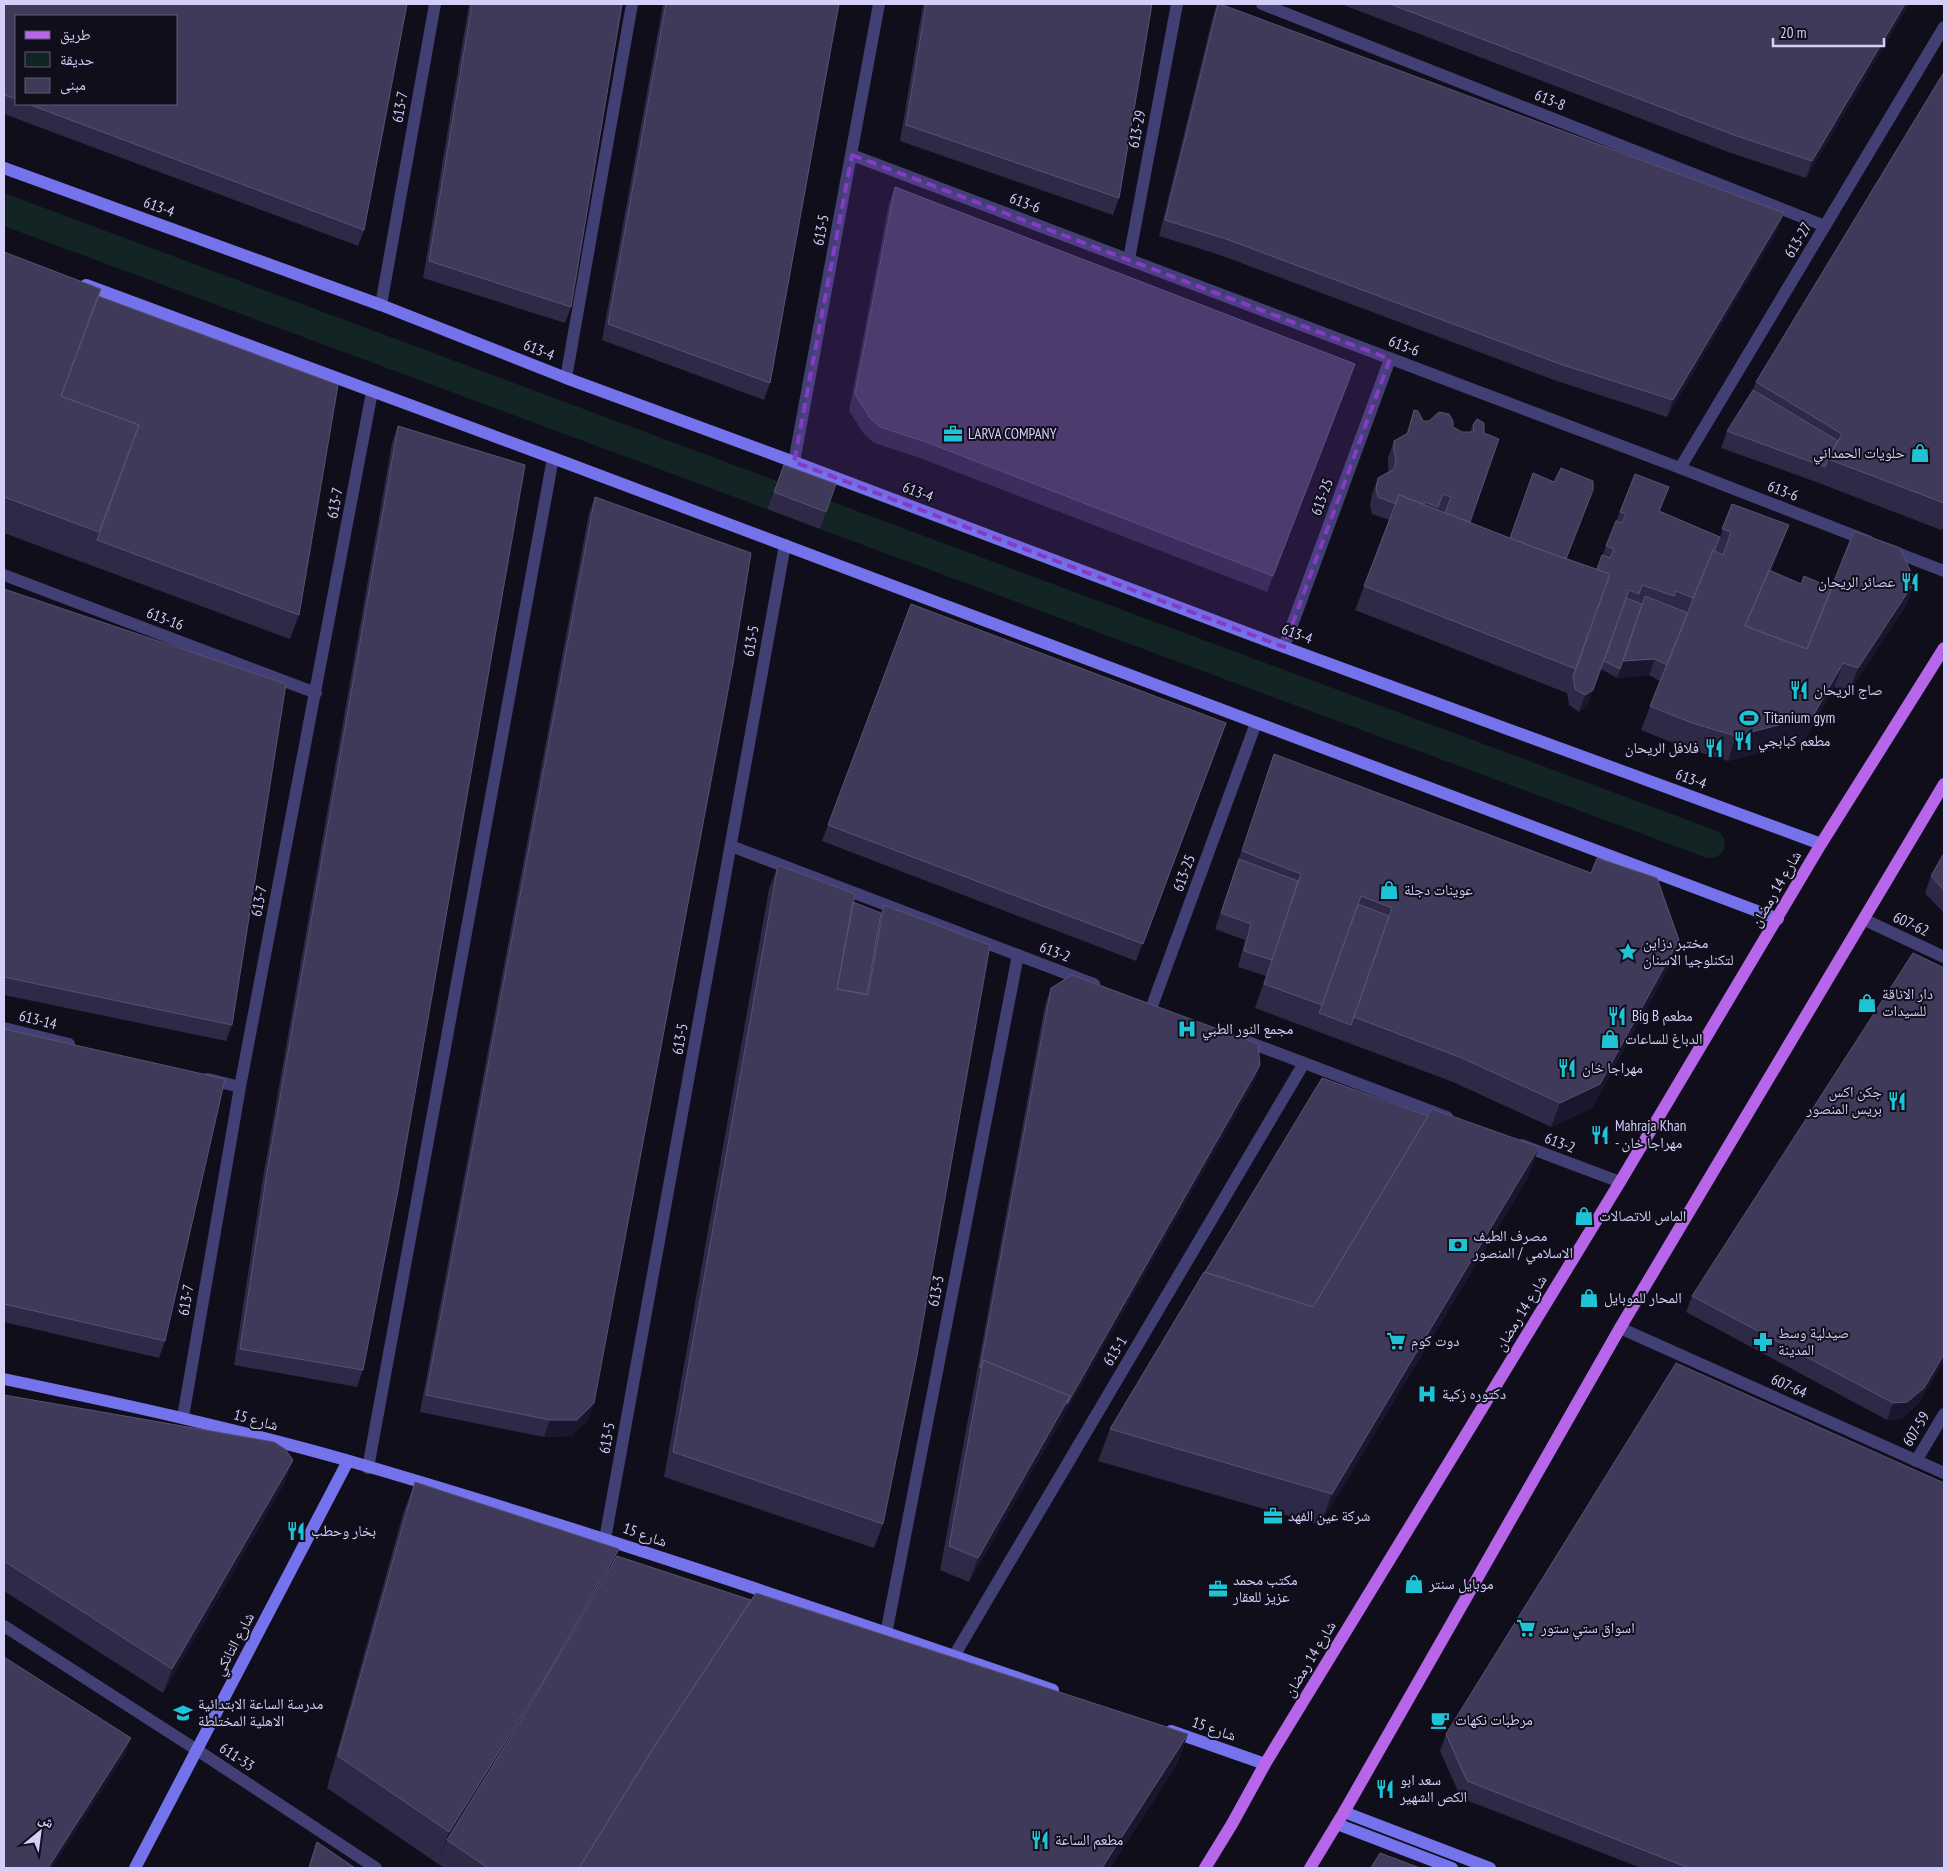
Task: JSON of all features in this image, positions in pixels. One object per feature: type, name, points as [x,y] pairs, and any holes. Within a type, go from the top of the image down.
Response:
[{"type":"main road","name":"شارع 14 رمضان","points":[[1205,1868],[1265,1764],[1620,1182],[1821,844],[1944,648]]},
{"type":"main road","points":[[1310,1868],[1344,1812],[1620,1328],[1865,920],[1944,784]]},
{"type":"street","name":"613-7","points":[[381,305],[435,4]]},
{"type":"street","points":[[566,378],[632,4]]},
{"type":"street","name":"613-5","points":[[794,462],[879,4]]},
{"type":"street","name":"613-29","points":[[1129,260],[1177,4]]},
{"type":"street","name":"613-8","points":[[1262,4],[1825,226]]},
{"type":"street","name":"613-27","points":[[1680,468],[1944,28]]},
{"type":"street","name":"613-6","points":[[852,155],[1680,468],[1944,571]]},
{"type":"street","name":"613-4","points":[[4,168],[381,305],[566,378],[1284,647],[1821,844]]},
{"type":"street","points":[[77,282],[553,458],[1778,919]]},
{"type":"street","name":"613-25","points":[[1284,647],[1390,359]]},
{"type":"street","name":"613-7","points":[[182,1417],[240,1086],[372,392]]},
{"type":"street","points":[[368,1468],[553,458]]},
{"type":"street","name":"613-5","points":[[605,1539],[785,545]]},
{"type":"street","name":"613-16","points":[[4,576],[316,693]]},
{"type":"street","name":"613-25","points":[[1152,1006],[1256,723]]},
{"type":"street","name":"613-2","points":[[731,846],[1107,989]]},
{"type":"street","name":"607-62","points":[[1865,920],[1944,957]]},
{"type":"street","name":"613-3","points":[[886,1634],[1018,955]]},
{"type":"street","name":"613-14","points":[[4,1028],[79,1047]]},
{"type":"street","points":[[1232,1036],[1462,1123]]},
{"type":"street","name":"613-1","points":[[954,1656],[1304,1063]]},
{"type":"street","points":[[193,1075],[240,1086]]},
{"type":"street","name":"613-2","points":[[1508,1140],[1620,1182]]},
{"type":"street","name":"607-64","points":[[1620,1328],[1944,1473]]},
{"type":"street","name":"شارع 15","points":[[4,1379],[182,1417],[348,1461],[605,1539],[1067,1695]]},
{"type":"street","name":"607-59","points":[[1916,1461],[1944,1414]]},
{"type":"street","name":"شارع التانكي","points":[[135,1868],[348,1461]]},
{"type":"street","name":"611-33","points":[[4,1626],[376,1868]]},
{"type":"street","name":"شارع 15","points":[[1161,1728],[1265,1764]]},
{"type":"street","points":[[1344,1812],[1490,1868]]},
{"type":"street","points":[[1337,1824],[1452,1868]]},
{"type":"highlighted area","points":[[852,155],[1390,359],[1284,647],[794,462]]},
{"type":"green space","points":[[4,193],[777,481],[767,509],[4,226]]},
{"type":"green space","points":[[830,501],[1720,832],[1725,841],[1724,850],[1717,857],[1707,858],[820,529]]},
{"type":"building","points":[[4,4],[407,4],[364,230],[31,105],[178,105],[178,15],[15,15],[15,99],[4,95]]},
{"type":"building","points":[[472,4],[622,4],[571,307],[429,261]]},
{"type":"building","points":[[666,4],[839,4],[770,383],[608,324]]},
{"type":"building","points":[[926,4],[1152,4],[1119,198],[906,125]]},
{"type":"building","points":[[1218,4],[1784,213],[1673,400],[1560,364],[1226,239],[1165,220]]},
{"type":"building","points":[[1390,4],[1905,4],[1812,161],[1734,135]]},
{"type":"building","points":[[1944,72],[1944,503],[1828,459],[1842,434],[1756,382]]},
{"type":"building","points":[[895,187],[1355,364],[1273,576],[926,442],[880,427],[870,418],[855,394]]},
{"type":"building","points":[[4,252],[101,289],[61,396],[139,425],[99,532],[4,497]]},
{"type":"building","points":[[98,296],[338,385],[299,615],[97,540],[139,425],[61,396]]},
{"type":"building","points":[[1753,390],[1838,441],[1825,467],[1727,431]]},
{"type":"building","points":[[1414,410],[1418,411],[1423,421],[1429,421],[1439,412],[1449,414],[1453,421],[1453,427],[1462,432],[1474,432],[1473,425],[1477,419],[1484,423],[1484,433],[1499,439],[1470,522],[1445,513],[1451,497],[1443,494],[1438,507],[1399,495],[1396,504],[1378,497],[1376,489],[1378,478],[1394,469],[1396,459],[1394,441],[1408,433]]},
{"type":"building","points":[[398,426],[525,465],[397,1196],[363,1370],[240,1349],[267,1172]]},
{"type":"building","points":[[784,465],[836,484],[826,512],[774,492]]},
{"type":"building","points":[[1561,468],[1593,481],[1593,490],[1566,559],[1510,538],[1533,473],[1554,482]]},
{"type":"building","points":[[1635,474],[1669,487],[1659,511],[1720,537],[1693,598],[1676,591],[1674,596],[1642,585],[1639,594],[1629,590],[1593,690],[1585,695],[1575,689],[1573,676],[1610,574],[1597,569],[1602,555],[1610,558],[1614,549],[1606,546],[1616,521],[1622,523],[1626,514],[1620,512]]},
{"type":"building","points":[[1399,495],[1533,547],[1610,574],[1576,669],[1364,586]]},
{"type":"building","points":[[595,497],[751,553],[733,664],[594,1403],[577,1420],[550,1420],[426,1395]]},
{"type":"building","points":[[1732,504],[1789,525],[1745,626],[1807,649],[1854,531],[1900,548],[1915,581],[1858,668],[1843,663],[1813,716],[1736,736],[1692,723],[1650,706],[1713,550],[1723,555],[1731,532],[1722,529]]},
{"type":"building","points":[[1769,570],[1801,584],[1804,576],[1832,588],[1807,649],[1745,626]]},
{"type":"building","points":[[4,589],[286,684],[232,1025],[4,977]]},
{"type":"building","points":[[1645,596],[1688,613],[1667,665],[1655,659],[1623,661]]},
{"type":"building","points":[[1626,598],[1642,604],[1620,669],[1604,661]]},
{"type":"building","points":[[911,604],[1226,723],[1143,944],[828,825]]},
{"type":"building","points":[[1274,754],[1591,873],[1597,858],[1657,878],[1679,940],[1600,1084],[1560,1103],[1462,1058],[1354,1017],[1392,908],[1361,896],[1322,1005],[1264,984],[1301,874],[1242,851]]},
{"type":"building","points":[[1944,853],[1944,890],[1931,876]]},
{"type":"building","points":[[1239,859],[1298,881],[1272,960],[1244,951],[1251,924],[1221,913]]},
{"type":"building","points":[[778,865],[855,894],[837,989],[868,995],[884,905],[990,945],[916,1361],[883,1524],[673,1452]]},
{"type":"building","points":[[853,902],[881,913],[867,994],[837,989]]},
{"type":"building","points":[[1358,904],[1389,916],[1351,1025],[1319,1013]]},
{"type":"building","points":[[1913,953],[1944,968],[1944,1354],[1924,1388],[1907,1402],[1893,1403],[1692,1296]]},
{"type":"building","points":[[1072,975],[1258,1044],[1260,1065],[1067,1404],[1070,1396],[983,1360],[980,1368],[1051,988]]},
{"type":"building","points":[[4,1029],[225,1079],[165,1341],[4,1304]]},
{"type":"building","points":[[1322,1078],[1428,1116],[1313,1307],[1205,1272]]},
{"type":"building","points":[[1432,1109],[1539,1147],[1332,1494],[1110,1429],[1204,1272],[1313,1307]]},
{"type":"building","points":[[983,1360],[1070,1396],[978,1558],[949,1546]]},
{"type":"building","points":[[1676,1363],[1944,1483],[1944,1868],[1689,1868],[1467,1781],[1446,1734]]},
{"type":"building","points":[[4,1395],[274,1442],[285,1449],[293,1460],[172,1669],[4,1561]]},
{"type":"building","points":[[415,1482],[619,1549],[541,1685],[449,1832],[338,1756]]},
{"type":"building","points":[[617,1556],[751,1600],[652,1750],[579,1868],[488,1868],[447,1840],[538,1692]]},
{"type":"building","points":[[756,1593],[1188,1734],[1102,1868],[579,1868],[652,1750]]},
{"type":"building","points":[[4,1657],[131,1738],[48,1868],[4,1868]]},
{"type":"building","points":[[317,1842],[355,1868],[309,1868]]},
{"type":"building","points":[[1380,1853],[1420,1868],[1371,1868]]},
{"type":"place","name":"LARVA COMPANY","points":[[953,434]]},
{"type":"place","name":"حلويات الحمداني","points":[[1920,453]]},
{"type":"place","name":"عصائر الريحان","points":[[1910,582]]},
{"type":"place","name":"صاج الريحان","points":[[1799,690]]},
{"type":"place","name":"Titanium gym","points":[[1749,718]]},
{"type":"place","name":"مطعم كبابجي","points":[[1743,741]]},
{"type":"place","name":"فلافل الريحان","points":[[1714,748]]},
{"type":"place","name":"عوينات دجلة","points":[[1389,890]]},
{"type":"place","name":"مختبر دزاين لتكنلوجيا الاسنان","points":[[1628,952]]},
{"type":"place","name":"دار الاناقة للسيدات","points":[[1867,1003]]},
{"type":"place","name":"Big B مطعم","points":[[1617,1016]]},
{"type":"place","name":"مجمع النور الطبي","points":[[1187,1029]]},
{"type":"place","name":"الدباغ للساعات","points":[[1610,1039]]},
{"type":"place","name":"مهراجا خان","points":[[1567,1068]]},
{"type":"place","name":"جكن اكس بريس المنصور","points":[[1897,1101]]},
{"type":"place","name":"Mahraja Khan - مهراجا خان","points":[[1600,1135]]},
{"type":"place","name":"الماس للاتصالات","points":[[1584,1216]]},
{"type":"place","name":"مصرف الطيف الاسلامي / المنصور","points":[[1458,1245]]},
{"type":"place","name":"المحار للموبايل","points":[[1589,1298]]},
{"type":"place","name":"دوت كوم","points":[[1396,1341]]},
{"type":"place","name":"صيدلية وسط المدينة","points":[[1763,1342]]},
{"type":"place","name":"دكتوره زكية","points":[[1427,1394]]},
{"type":"place","name":"شركة عين الفهد","points":[[1273,1516]]},
{"type":"place","name":"بخار وحطب","points":[[296,1531]]},
{"type":"place","name":"موبايل سنتر","points":[[1414,1584]]},
{"type":"place","name":"مكتب محمد عزيز للعقار","points":[[1218,1589]]},
{"type":"place","name":"اسواق ستي ستور","points":[[1526,1628]]},
{"type":"place","name":"مدرسة الساعة الابتدائية الاهلية المختلطة","points":[[183,1713]]},
{"type":"place","name":"مرطبات نكهات","points":[[1440,1720]]},
{"type":"place","name":"سعد ابو الكص الشهير","points":[[1385,1789]]},
{"type":"place","name":"مطعم الساعة","points":[[1040,1840]]}]
